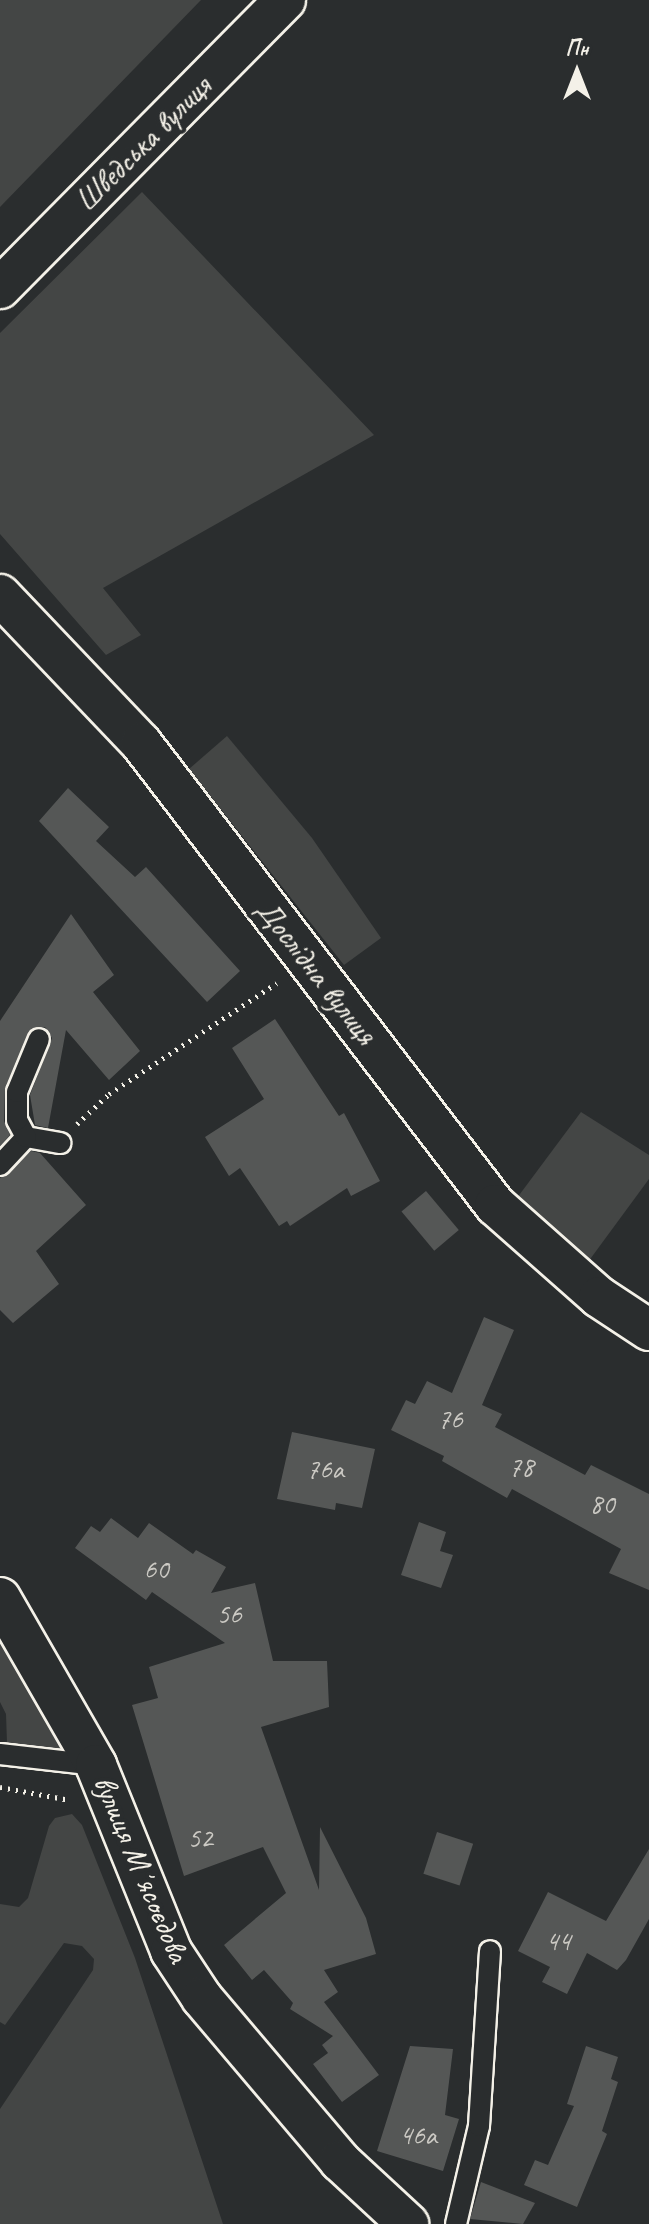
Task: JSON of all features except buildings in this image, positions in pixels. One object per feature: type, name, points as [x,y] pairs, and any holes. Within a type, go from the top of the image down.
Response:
[{"type":"street","name":"Шведська вулиця","points":[[0,288],[285,0]]},
{"type":"street","name":"Дослідна вулиця","points":[[0,595],[141,743],[495,1205],[599,1297],[649,1330]]},
{"type":"street","name":"вулиця Мʼясоєдова","points":[[0,1598],[96,1765],[171,1951],[202,1998],[340,2161],[408,2224]]},
{"type":"lane","points":[[26,1137],[17,1120],[17,1092],[39,1039]]},
{"type":"lane","points":[[26,1137],[60,1143]]},
{"type":"lane","points":[[0,1165],[26,1137]]},
{"type":"lane","points":[[0,1754],[96,1765]]},
{"type":"lane","points":[[456,2224],[479,2126],[490,1951]]},
{"type":"path","points":[[60,1143],[109,1094],[308,962]]},
{"type":"path","points":[[0,1787],[113,1808]]},
{"type":"shaded area","points":[[0,0],[201,0],[0,207]]},
{"type":"shaded area","points":[[142,192],[374,435],[103,588],[141,635],[106,655],[0,534],[0,333]]},
{"type":"shaded area","points":[[227,736],[312,838],[381,938],[344,965],[189,769]]},
{"type":"shaded area","points":[[581,1112],[649,1155],[649,1179],[588,1262],[517,1198]]},
{"type":"shaded area","points":[[0,1615],[72,1750],[7,1743],[6,1714],[0,1702]]},
{"type":"shaded area","points":[[72,1814],[82,1825],[135,1958],[223,2224],[0,2224],[0,2109],[93,1970],[94,1959],[82,1946],[64,1943],[5,2025],[0,2022],[0,1904],[19,1907],[28,1898],[49,1826],[55,1818]]}]
